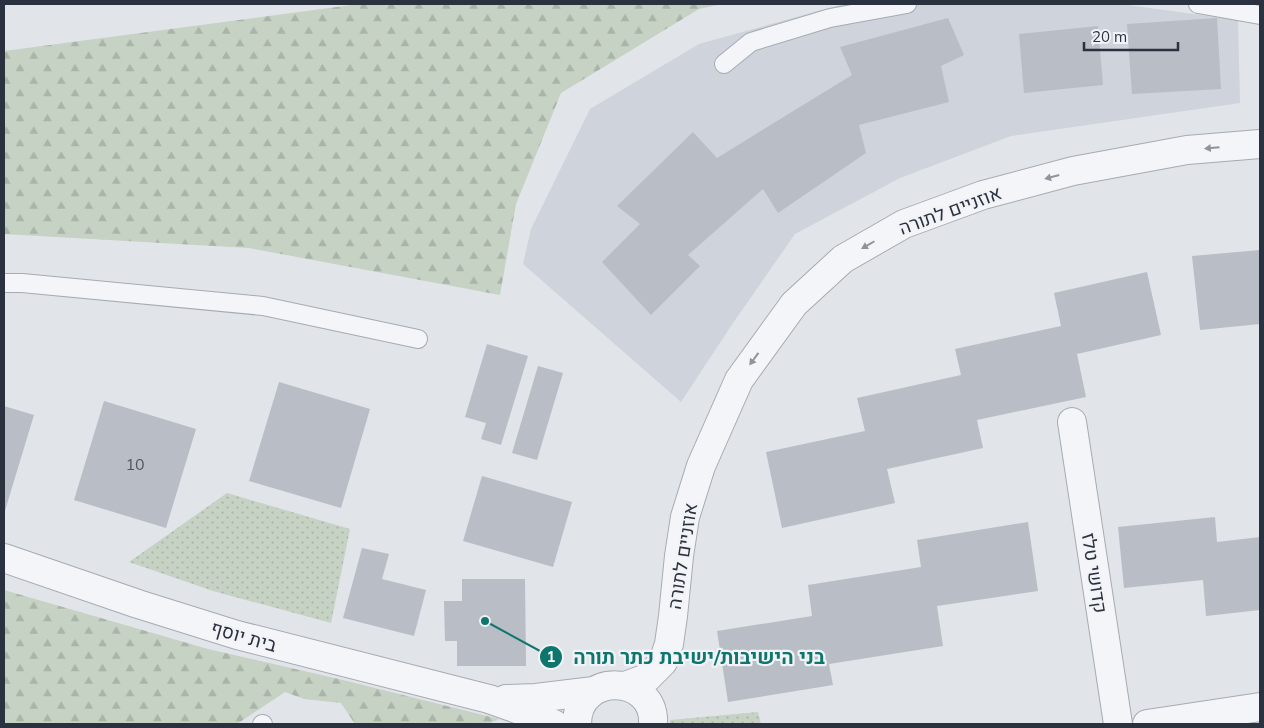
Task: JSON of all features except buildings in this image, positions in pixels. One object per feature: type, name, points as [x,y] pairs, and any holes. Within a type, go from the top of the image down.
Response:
[{"type":"street","name":"אוזניים לתורה","points":[[489,699],[536,698],[594,691],[609,686],[625,686],[647,678],[663,662],[673,616],[684,516],[702,466],[739,380],[794,304],[843,259],[904,224],[983,195],[1073,171],[1187,150],[1260,144]]},
{"type":"street","name":"קדושי טלז","points":[[1072,422],[1118,724]]},
{"type":"street","name":"בית יוסף","points":[[5,561],[237,635],[489,699]]},
{"type":"street","points":[[625,686],[635,690],[644,697],[650,707],[653,724]]},
{"type":"street","points":[[577,724],[580,708],[586,698],[594,691]]},
{"type":"street","points":[[489,699],[554,724]]},
{"type":"street","points":[[1147,724],[1260,707]]},
{"type":"lane","points":[[724,64],[751,42],[830,18],[907,4]]},
{"type":"lane","points":[[1198,4],[1260,15]]},
{"type":"lane","points":[[4,283],[22,283],[263,306],[418,339]]},
{"type":"shaded area","points":[[844,4],[1120,4],[1238,20],[1240,103],[1011,136],[900,178],[795,234],[681,402],[523,264],[531,229],[590,109],[699,44]]},
{"type":"green space","points":[[359,4],[722,4],[699,9],[561,93],[516,204],[500,295],[249,248],[4,234],[4,51]]},
{"type":"green space","points":[[227,493],[350,529],[331,623],[213,591],[129,562]]},
{"type":"green space","points":[[4,590],[208,649],[499,719],[488,724],[355,724],[341,703],[304,699],[285,692],[237,724],[4,724]]},
{"type":"green space","points":[[758,712],[761,724],[670,724],[670,720]]},
{"type":"place","name":"בני הישיבות/ישיבת כתר תורה","points":[[485,621]]}]
